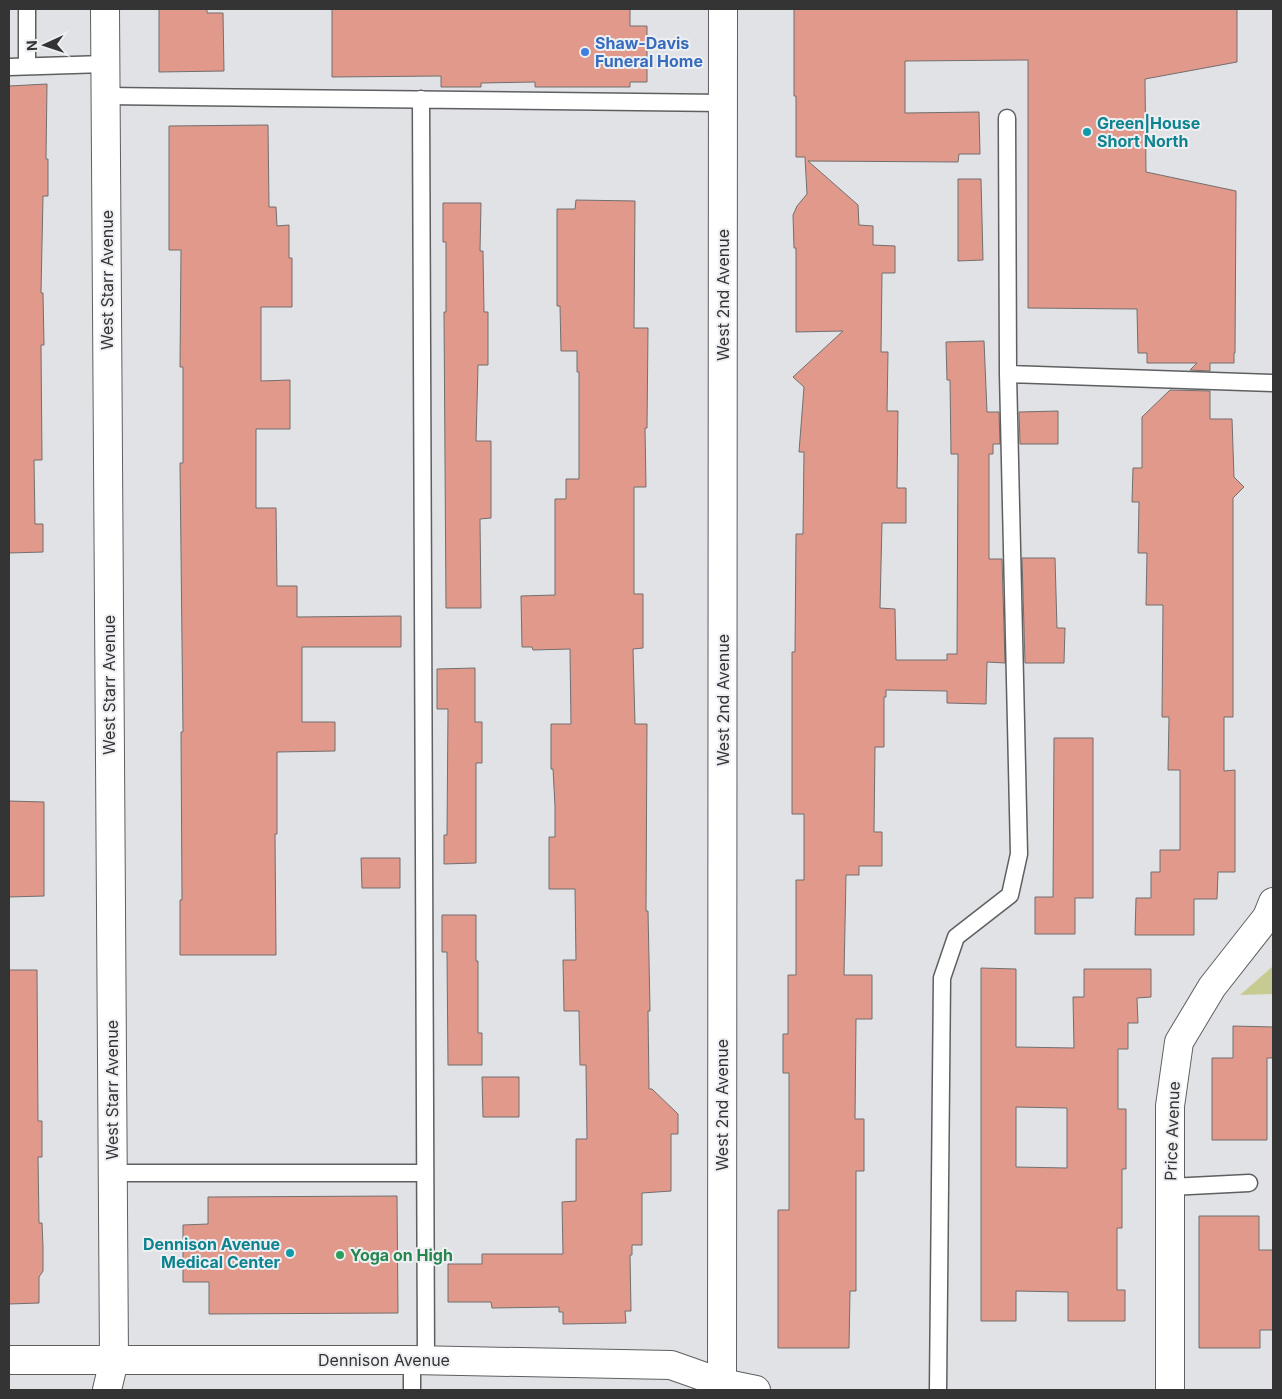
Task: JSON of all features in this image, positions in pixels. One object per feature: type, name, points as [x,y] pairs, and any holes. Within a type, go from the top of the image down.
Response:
[{"type":"street","name":"West Starr Avenue","points":[[105,9],[114,1360],[107,1390]]},
{"type":"street","name":"West 2nd Avenue","points":[[722,1387],[723,9]]},
{"type":"street","name":"Price Avenue","points":[[1170,1390],[1170,1106],[1179,1042],[1212,987],[1267,917],[1273,902]]},
{"type":"street","name":"Dennison Avenue","points":[[9,1360],[419,1360],[671,1365],[722,1387],[756,1390]]},
{"type":"lane","points":[[27,9],[27,66]]},
{"type":"lane","points":[[9,67],[105,64]]},
{"type":"lane","points":[[105,96],[723,103]]},
{"type":"lane","points":[[412,1390],[419,1360],[425,1173],[421,99]]},
{"type":"lane","points":[[938,1390],[942,978],[956,937],[1010,895],[1019,854],[1008,374],[1007,118]]},
{"type":"lane","points":[[1008,374],[1273,383]]},
{"type":"lane","points":[[113,1173],[425,1173]]},
{"type":"lane","points":[[1170,1187],[1249,1182]]},
{"type":"green space","points":[[1273,966],[1273,994],[1240,995]]},
{"type":"building","points":[[159,9],[207,9],[207,13],[223,13],[224,71],[159,72]]},
{"type":"building","points":[[332,9],[630,9],[630,26],[647,26],[647,82],[630,82],[630,87],[535,87],[535,82],[481,83],[481,87],[441,87],[441,76],[332,77]]},
{"type":"building","points":[[794,9],[1237,9],[1237,62],[1145,79],[1146,172],[1236,191],[1234,363],[1210,363],[1210,371],[1190,370],[1197,363],[1147,363],[1147,353],[1138,353],[1137,309],[1028,308],[1028,60],[905,61],[905,113],[979,112],[980,154],[959,154],[958,162],[808,161],[858,205],[859,225],[873,226],[873,245],[895,246],[895,273],[882,273],[881,352],[888,352],[887,411],[898,411],[897,488],[906,488],[906,523],[882,523],[880,608],[895,609],[896,660],[947,660],[947,654],[957,654],[958,454],[951,454],[950,380],[947,380],[946,342],[984,341],[987,412],[999,412],[1000,444],[993,444],[993,454],[989,454],[989,559],[1002,559],[1005,663],[987,662],[986,704],[947,703],[947,691],[886,690],[886,697],[884,697],[884,747],[875,747],[874,832],[882,832],[882,866],[859,866],[859,875],[846,875],[844,975],[872,975],[872,1019],[856,1019],[855,1119],[864,1119],[864,1171],[856,1171],[856,1291],[850,1291],[849,1348],[778,1348],[778,1210],[789,1210],[789,1073],[783,1073],[783,1034],[788,1034],[788,975],[796,975],[796,880],[804,880],[804,814],[792,814],[792,652],[795,652],[796,534],[803,534],[804,452],[799,452],[804,387],[793,377],[843,331],[796,332],[796,248],[794,248],[793,215],[797,206],[807,194],[805,157],[796,157]]},
{"type":"building","points":[[47,84],[46,159],[48,159],[48,196],[43,196],[41,293],[43,293],[44,345],[41,345],[42,460],[34,460],[35,524],[43,524],[43,552],[9,553],[9,86]]},
{"type":"building","points":[[268,125],[269,207],[276,207],[277,226],[289,225],[289,258],[292,258],[292,307],[261,307],[261,381],[290,380],[290,429],[256,429],[256,508],[276,508],[277,586],[297,586],[297,617],[401,616],[401,647],[302,647],[302,722],[335,722],[335,751],[277,752],[277,834],[275,834],[276,955],[180,955],[180,900],[182,900],[181,732],[183,732],[180,463],[183,463],[183,367],[180,367],[181,250],[169,250],[169,126]]},
{"type":"building","points":[[958,179],[981,179],[983,260],[958,261]]},
{"type":"building","points":[[576,200],[635,201],[634,328],[648,328],[647,428],[645,428],[646,487],[634,487],[634,594],[643,594],[643,648],[633,649],[635,724],[647,724],[646,911],[648,911],[650,1011],[648,1011],[649,1089],[652,1089],[678,1114],[678,1134],[671,1134],[671,1191],[642,1193],[642,1245],[632,1245],[632,1255],[630,1255],[631,1311],[625,1311],[626,1323],[563,1324],[563,1312],[559,1312],[559,1307],[492,1308],[491,1302],[448,1302],[448,1264],[482,1264],[482,1254],[563,1254],[562,1202],[576,1201],[576,1139],[587,1139],[586,1065],[580,1065],[579,1011],[564,1011],[563,960],[576,960],[575,889],[549,889],[549,837],[555,837],[553,769],[551,769],[551,724],[571,724],[570,649],[533,650],[532,647],[522,647],[521,596],[555,595],[555,499],[566,499],[566,479],[579,479],[579,372],[577,372],[577,351],[561,351],[560,306],[557,306],[557,209],[575,209]]},
{"type":"building","points":[[443,203],[481,203],[480,251],[483,251],[484,312],[488,312],[488,365],[478,365],[476,441],[491,441],[491,518],[480,519],[481,608],[446,608],[444,312],[446,312],[446,242],[443,242]]},
{"type":"building","points":[[1170,390],[1210,391],[1210,419],[1232,419],[1234,477],[1244,487],[1233,498],[1233,717],[1224,717],[1224,771],[1235,770],[1235,872],[1218,872],[1217,899],[1194,899],[1194,935],[1135,935],[1136,898],[1151,898],[1151,872],[1160,872],[1160,850],[1180,850],[1180,770],[1168,770],[1169,717],[1162,717],[1163,605],[1146,605],[1147,553],[1138,553],[1139,502],[1132,502],[1133,468],[1142,468],[1142,417]]},
{"type":"building","points":[[1058,411],[1058,444],[1020,444],[1019,412]]},
{"type":"building","points":[[1022,558],[1055,558],[1057,628],[1065,628],[1064,663],[1025,663]]},
{"type":"building","points":[[475,668],[475,722],[482,722],[482,763],[476,763],[476,863],[444,864],[444,835],[447,835],[448,709],[437,709],[437,669]]},
{"type":"building","points":[[1054,738],[1093,738],[1093,898],[1075,898],[1075,934],[1035,934],[1035,897],[1053,897]]},
{"type":"building","points":[[9,801],[44,802],[44,896],[9,897]]},
{"type":"building","points":[[361,858],[400,858],[400,888],[362,888]]},
{"type":"building","points":[[442,915],[476,915],[478,1033],[482,1033],[482,1065],[448,1065],[447,952],[442,952]]},
{"type":"building","points":[[981,968],[1016,969],[1016,1047],[1074,1048],[1073,997],[1084,997],[1084,969],[1151,969],[1151,997],[1137,998],[1138,1023],[1128,1023],[1128,1049],[1118,1049],[1118,1109],[1126,1109],[1126,1169],[1122,1169],[1122,1228],[1117,1228],[1117,1290],[1125,1290],[1125,1321],[1068,1321],[1068,1292],[1016,1291],[1016,1321],[981,1321]],"holes":[[[1016,1107],[1067,1108],[1067,1168],[1016,1167]]]},
{"type":"building","points":[[9,970],[37,970],[38,1121],[42,1121],[42,1157],[38,1157],[39,1223],[42,1223],[43,1246],[43,1271],[39,1277],[39,1303],[9,1304]]},
{"type":"building","points":[[1233,1026],[1273,1027],[1273,1058],[1267,1058],[1267,1140],[1212,1140],[1212,1058],[1233,1058]]},
{"type":"building","points":[[482,1077],[519,1077],[519,1117],[483,1117]]},
{"type":"building","name":"Dennison Avenue Medical Center","points":[[397,1196],[398,1313],[209,1314],[209,1282],[183,1282],[183,1225],[208,1224],[208,1197]]},
{"type":"building","points":[[1199,1216],[1259,1216],[1259,1250],[1273,1250],[1273,1330],[1260,1330],[1260,1348],[1199,1348]]},
{"type":"place","name":"Shaw-Davis Funeral Home","points":[[585,52]]},
{"type":"place","name":"Green|House Short North","points":[[1087,132]]},
{"type":"place","name":"Dennison Avenue Medical Center","points":[[290,1253]]},
{"type":"place","name":"Yoga on High","points":[[340,1255]]}]
